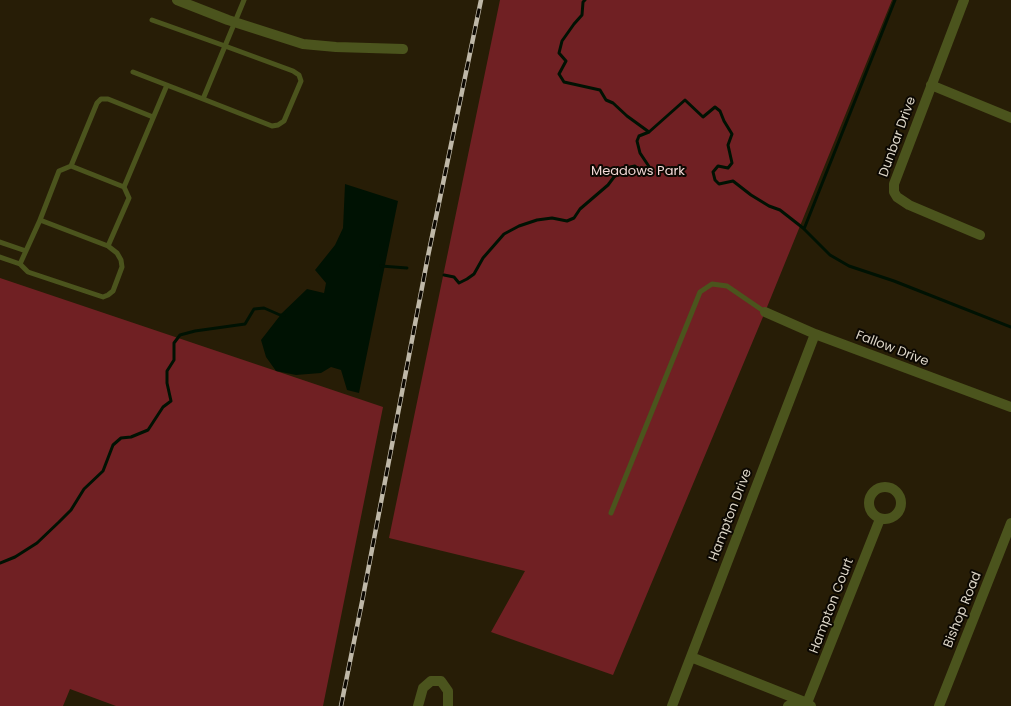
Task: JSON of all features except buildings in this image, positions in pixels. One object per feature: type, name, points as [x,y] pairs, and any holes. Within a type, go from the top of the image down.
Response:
[{"type":"street","points":[[177,0],[234,22],[303,44],[377,49],[403,49]]},
{"type":"street","name":"Dunbar Drive","points":[[964,0],[894,184],[894,192],[897,197],[909,206],[980,235]]},
{"type":"street","points":[[931,85],[1011,118]]},
{"type":"street","name":"Fallow Drive","points":[[765,312],[815,334],[1011,407]]},
{"type":"street","name":"Hampton Drive","points":[[672,706],[815,334]]},
{"type":"street","name":"Hampton Court","points":[[809,704],[880,519]]},
{"type":"street","name":"Bishop Road","points":[[939,706],[1011,523]]},
{"type":"street","points":[[691,657],[809,704]]},
{"type":"street","points":[[418,706],[423,688],[431,681],[441,681],[448,691],[448,706]]},
{"type":"street","points":[[788,706],[798,701],[809,704]]},
{"type":"lane","points":[[203,99],[244,0]]},
{"type":"lane","points":[[133,72],[272,126],[278,125],[284,121],[301,81],[299,75],[293,71],[152,20]]},
{"type":"lane","points":[[124,187],[167,85]]},
{"type":"lane","points":[[71,166],[97,103],[101,99],[108,99],[153,117]]},
{"type":"lane","points":[[20,264],[40,220],[59,171],[71,166],[124,187],[129,198],[108,246]]},
{"type":"lane","points":[[0,257],[20,264],[28,272],[103,297],[113,291],[122,267],[121,260],[117,253],[108,246],[40,220]]},
{"type":"lane","points":[[0,242],[26,251]]},
{"type":"lane","points":[[611,513],[700,292],[712,284],[728,286],[765,312]]},
{"type":"green space","name":"Meadows Park","points":[[500,0],[892,0],[765,312],[613,675],[491,632],[525,571],[389,538]]},
{"type":"green space","points":[[0,278],[383,407],[323,706],[116,706],[70,689],[63,706],[0,706]]},
{"type":"shaded area","points":[[345,184],[398,201],[359,393],[347,390],[341,370],[331,367],[321,373],[296,375],[276,371],[266,357],[261,340],[282,313],[307,289],[324,293],[326,283],[315,270],[335,245],[343,228]]},
{"type":"waterway","points":[[585,0],[583,2],[582,15],[562,41],[559,53],[566,61],[559,74],[564,82],[600,90],[606,100],[613,103],[627,116],[649,132]]},
{"type":"waterway","points":[[804,229],[895,0]]},
{"type":"waterway","points":[[444,275],[454,277],[459,283],[467,279],[474,274],[483,258],[504,234],[519,226],[537,220],[552,218],[567,221],[574,218],[580,209],[608,185],[614,177],[630,167],[635,166],[644,175],[650,174],[652,171],[640,153],[637,141],[639,136],[649,132],[685,100],[703,117],[715,107],[720,111],[732,134],[728,145],[732,163],[728,168],[718,166],[713,172],[715,180],[719,184],[733,181],[751,195],[769,206],[780,210],[803,228],[830,255],[849,266],[894,281],[1011,327]]},
{"type":"waterway","points":[[381,266],[407,268]]},
{"type":"waterway","points":[[0,563],[15,557],[37,543],[71,510],[84,489],[103,471],[113,445],[121,438],[131,437],[148,430],[163,407],[171,401],[167,383],[167,371],[174,360],[174,343],[180,335],[195,331],[245,324],[254,309],[264,308],[280,315],[284,315]]},
{"type":"railway","points":[[341,706],[428,256],[481,0]]}]
